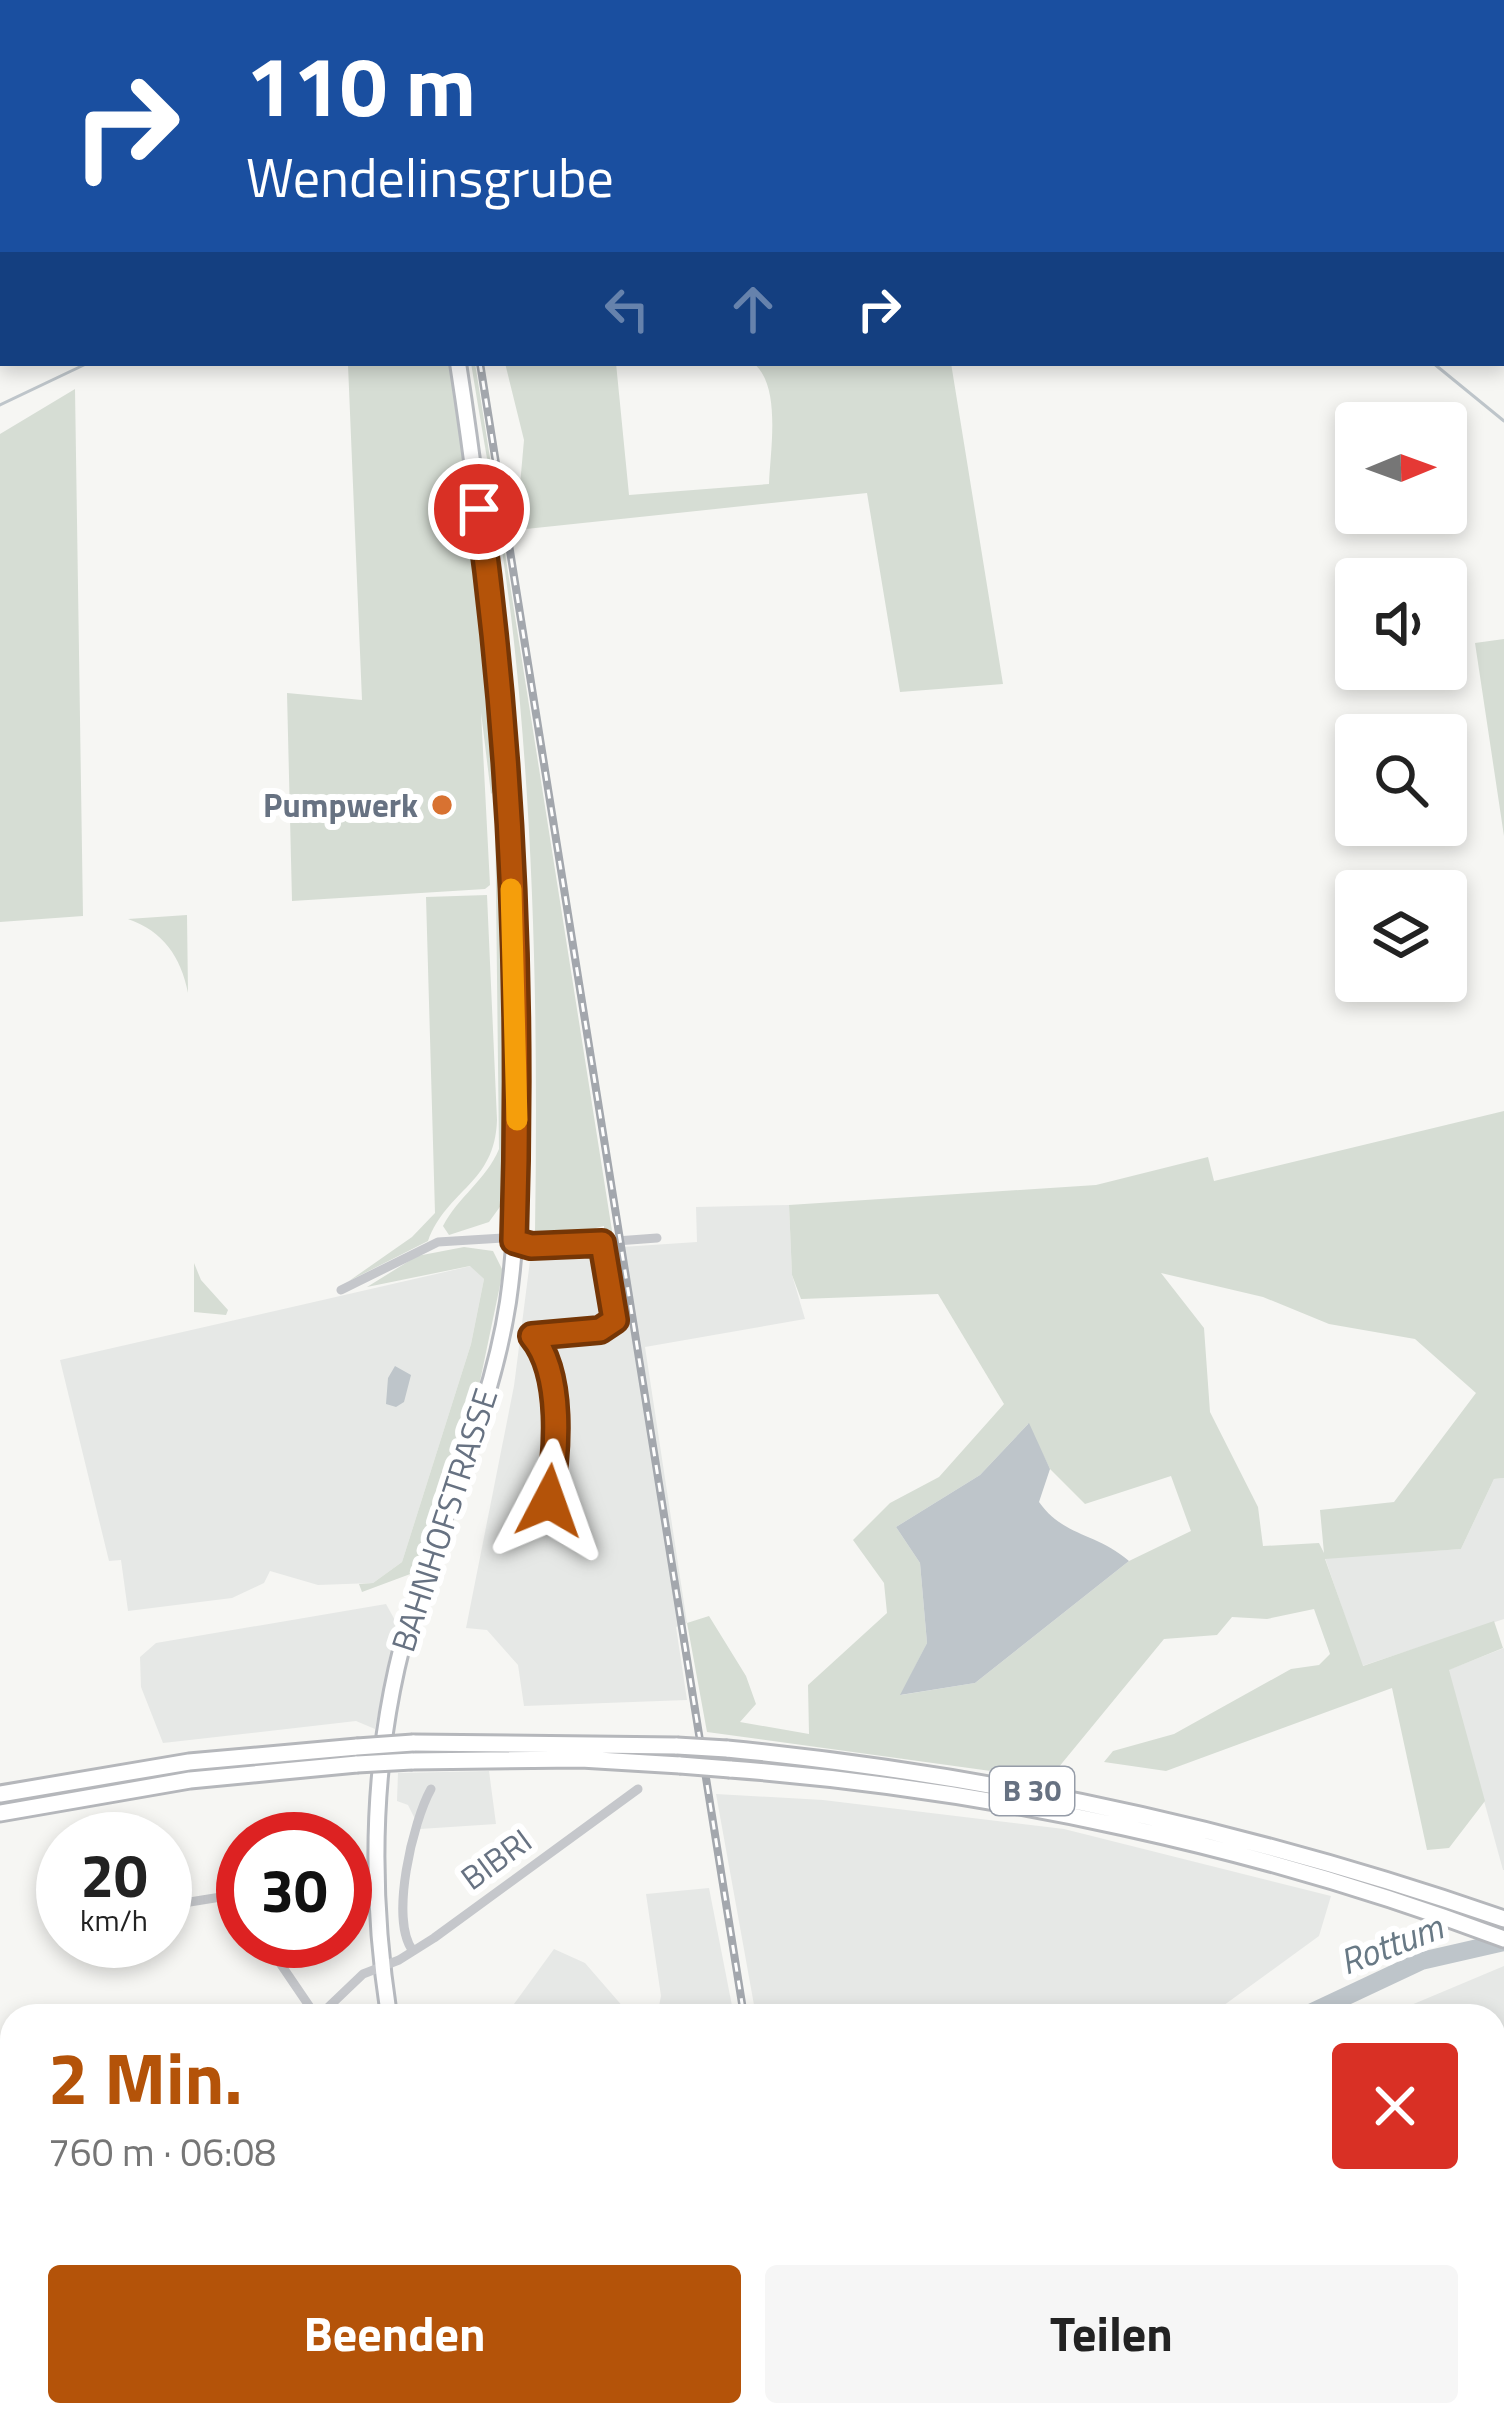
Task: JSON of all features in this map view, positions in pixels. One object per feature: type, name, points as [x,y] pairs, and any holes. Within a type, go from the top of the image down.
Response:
[{"type":"highway","name":"B 30","points":[[0,1794],[188,1762],[412,1752],[727,1749],[930,1773],[1046,1794],[1329,1873],[1356,1890],[1504,1939]]},
{"type":"highway","name":"B 30","points":[[412,1752],[821,1776],[1048,1812],[1329,1873],[1360,1872],[1504,1919]]},
{"type":"highway","name":"B 30","points":[[0,1813],[357,1755]]},
{"type":"main road","name":"BAHNHOFSTRASSE","points":[[387,2004],[375,1838],[393,1683],[416,1599],[486,1399],[507,1308],[514,1241],[518,1100],[506,798],[484,549],[458,366]]},
{"type":"street","points":[[341,1290],[438,1242],[514,1241],[531,1246],[657,1238]]},
{"type":"street","points":[[549,1501],[551,1388],[544,1350],[529,1340],[600,1330],[615,1320],[602,1243]]},
{"type":"street","points":[[413,1952],[404,1929],[405,1891],[418,1812],[431,1789]]},
{"type":"street","name":"BIBRI","points":[[330,2004],[363,1974],[413,1952],[638,1789]]},
{"type":"street","points":[[284,1968],[309,2004]]},
{"type":"shaded area","points":[[348,366],[451,366],[481,585],[499,786],[491,794],[481,712],[490,885],[485,889],[292,901],[287,693],[362,700]]},
{"type":"shaded area","points":[[472,366],[475,366],[613,1237],[604,1236],[604,1226],[596,1228],[595,1239],[563,1241],[535,1233],[531,863],[521,716],[500,537]]},
{"type":"shaded area","points":[[506,366],[616,366],[629,495],[769,484],[771,403],[756,366],[951,366],[1003,684],[900,692],[867,493],[526,529],[520,485],[524,440]]},
{"type":"shaded area","points":[[75,389],[83,916],[0,922],[0,434]]},
{"type":"shaded area","points":[[1504,639],[1504,836],[1475,643]]},
{"type":"shaded area","points":[[495,806],[501,808],[508,990],[507,1197],[489,1222],[449,1235],[443,1226],[499,1149]]},
{"type":"shaded area","points":[[487,895],[497,1120],[488,1159],[436,1223],[428,1241],[349,1281],[412,1237],[435,1213],[426,897]]},
{"type":"shaded area","points":[[187,915],[188,993],[181,968],[161,938],[128,919]]},
{"type":"shaded area","points":[[1504,1111],[1504,1478],[1494,1479],[1461,1549],[1325,1559],[1363,1666],[1494,1621],[1503,1648],[1449,1670],[1485,1801],[1449,1848],[1427,1850],[1392,1688],[1166,1771],[1104,1762],[1113,1751],[1174,1734],[1291,1669],[1319,1665],[1330,1654],[1314,1609],[1267,1619],[1232,1617],[1217,1635],[1164,1639],[1049,1779],[707,1732],[687,1623],[709,1616],[746,1676],[756,1704],[740,1722],[809,1734],[808,1685],[887,1613],[884,1583],[853,1540],[890,1503],[939,1477],[1004,1404],[938,1294],[801,1299],[792,1275],[789,1205],[1096,1185],[1208,1157],[1214,1181]],"holes":[[[1161,1273],[1263,1297],[1329,1324],[1415,1339],[1476,1393],[1394,1502],[1320,1510],[1324,1553],[1319,1543],[1263,1546],[1258,1507],[1210,1412],[1204,1328]],[[1028,1424],[1050,1469],[1085,1504],[1171,1476],[1191,1531],[1129,1561],[975,1683],[901,1695],[927,1643],[920,1563],[896,1527],[980,1475]]]},
{"type":"shaded area","points":[[789,1205],[792,1275],[805,1319],[645,1347],[687,1623],[676,1627],[687,1700],[524,1706],[518,1665],[487,1630],[466,1628],[514,1386],[531,1253],[697,1242],[696,1207]]},
{"type":"shaded area","points":[[464,1247],[493,1251],[503,1271],[475,1405],[413,1573],[362,1592],[359,1584],[373,1583],[402,1562],[471,1344],[484,1279],[470,1266],[367,1287],[417,1256]]},
{"type":"shaded area","points":[[194,1263],[201,1280],[228,1310],[226,1315],[194,1312]]},
{"type":"shaded area","points":[[471,1266],[484,1279],[471,1344],[402,1562],[373,1583],[318,1585],[270,1571],[264,1583],[232,1598],[128,1611],[121,1560],[109,1561],[60,1360]]},
{"type":"shaded area","points":[[395,1366],[411,1375],[404,1402],[396,1407],[386,1404],[388,1378]]},
{"type":"shaded area","points":[[1029,1423],[1050,1469],[1039,1502],[1059,1522],[1129,1561],[975,1683],[900,1695],[927,1643],[920,1563],[896,1527],[980,1475]]},
{"type":"shaded area","points":[[1504,1478],[1504,1619],[1362,1666],[1325,1558],[1461,1549],[1494,1479]]},
{"type":"shaded area","points":[[386,1604],[396,1622],[375,1729],[356,1721],[163,1743],[141,1687],[140,1657],[156,1643]]},
{"type":"shaded area","points":[[1504,1648],[1504,1870],[1503,1870],[1448,1670]]},
{"type":"shaded area","points":[[489,1771],[496,1824],[420,1829],[408,1805],[397,1801],[398,1773]]},
{"type":"shaded area","points":[[716,1794],[823,1800],[1064,1829],[1331,1896],[1319,1936],[1226,2004],[754,2004]]},
{"type":"shaded area","points":[[709,1888],[732,2004],[659,2004],[646,1894]]},
{"type":"shaded area","points":[[554,1949],[585,1963],[621,2004],[514,2004]]},
{"type":"shaded area","points":[[1504,1966],[1504,2004],[1414,2004]]},
{"type":"waterway","points":[[0,405],[82,366]]},
{"type":"waterway","points":[[1437,366],[1504,421]]},
{"type":"waterway","name":"Rottum","points":[[1330,2004],[1421,1961],[1504,1942]]},
{"type":"railway","points":[[480,366],[742,2004]]},
{"type":"slow traffic","points":[[511,889],[517,1120]]},
{"type":"place","name":"Pumpwerk","points":[[442,805]]},
{"type":"route","points":[[479,509],[494,644],[511,894],[518,1100],[514,1241],[531,1246],[602,1243],[615,1320],[600,1330],[532,1336],[544,1350],[551,1388],[553,1480],[549,1501]]}]
